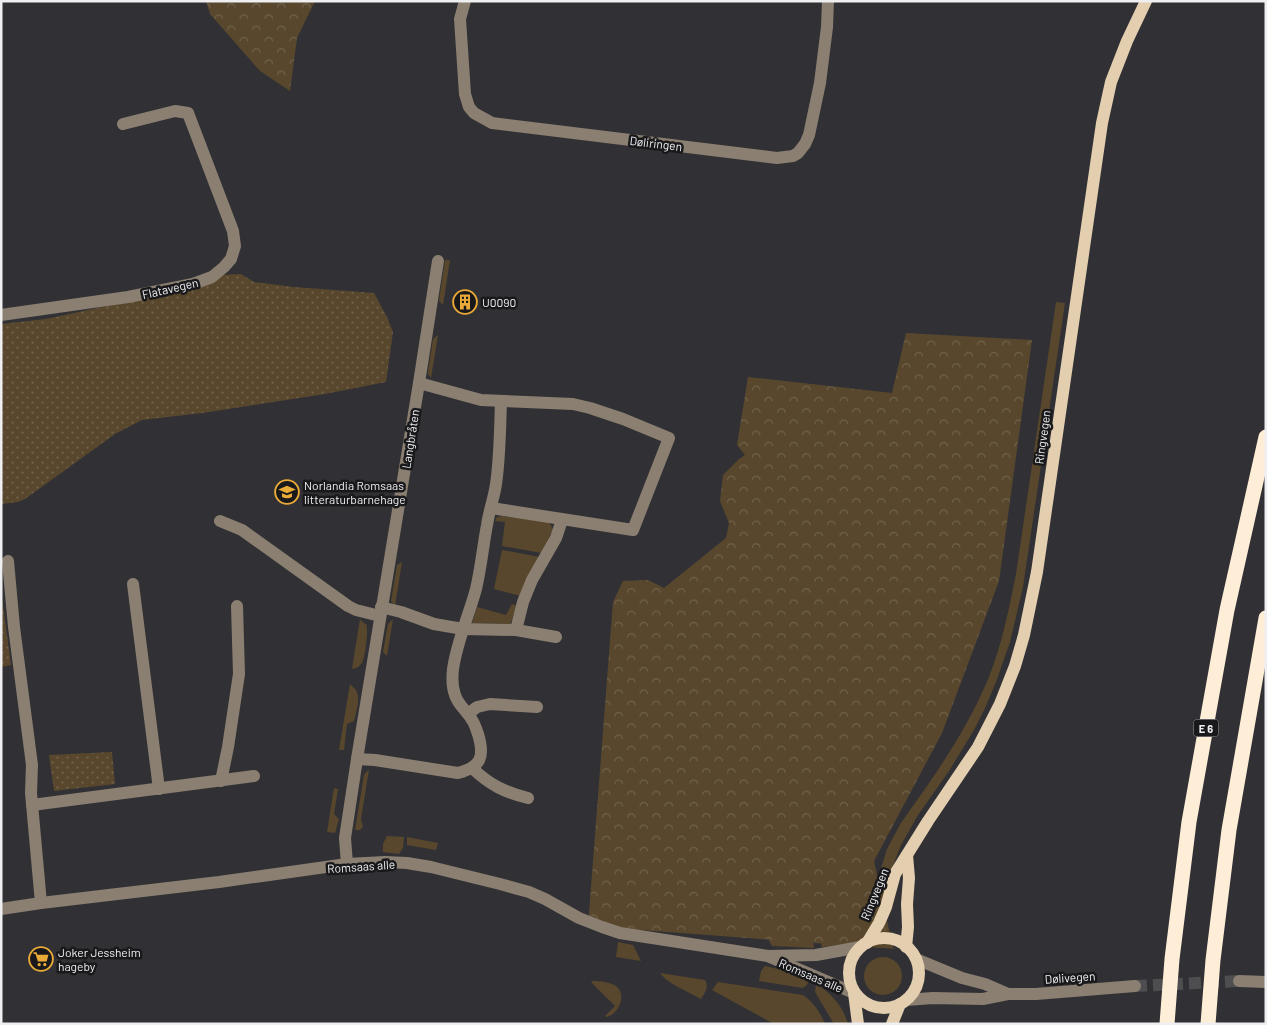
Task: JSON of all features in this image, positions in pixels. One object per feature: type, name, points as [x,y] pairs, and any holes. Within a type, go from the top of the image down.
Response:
[{"type":"highway","name":"E 6","points":[[1167,1024],[1172,959],[1189,822],[1228,610],[1266,436]]},
{"type":"highway","points":[[1208,1024],[1213,960],[1229,830],[1266,618]]},
{"type":"main road","name":"Ringvegen","points":[[864,945],[886,906],[895,874],[978,747],[1000,704],[1015,666],[1024,635],[1038,562],[1102,123],[1111,82],[1127,41],[1146,1]]},
{"type":"main road","name":"Ringvegen","points":[[906,946],[908,927],[908,855]]},
{"type":"main road","points":[[858,1024],[849,969],[855,954],[864,945],[883,938],[891,939],[906,946],[916,960],[918,968],[918,982],[903,1002],[892,1024]]},
{"type":"main road","name":"Dølivegen","points":[[854,993],[867,1004],[875,1007],[892,1007],[903,1002]]},
{"type":"street","name":"Døliringen","points":[[465,1],[460,19],[465,94],[469,108],[475,114],[492,122],[777,158],[792,156],[798,153],[810,135],[827,27],[828,1]]},
{"type":"street","name":"Flatavegen","points":[[1,316],[128,297],[193,284],[212,277],[231,259],[235,246],[233,231],[188,113],[175,111],[123,124]]},
{"type":"street","name":"Langbråten","points":[[346,864],[345,838],[357,759],[438,261]]},
{"type":"street","points":[[419,384],[481,400],[573,404],[623,419],[669,438],[633,530],[491,508]]},
{"type":"street","points":[[357,759],[458,773],[477,765],[482,754],[473,721],[455,696],[452,683],[453,669],[463,629],[476,589],[487,521],[496,483],[500,445],[501,401]]},
{"type":"street","points":[[516,630],[523,602],[532,580],[556,538],[562,520]]},
{"type":"street","points":[[220,521],[242,530],[356,610],[400,612],[434,624],[463,629],[516,630],[556,638]]},
{"type":"street","points":[[8,561],[14,627],[32,765],[31,793],[41,903]]},
{"type":"street","points":[[133,584],[159,789]]},
{"type":"street","points":[[221,781],[239,674],[237,606]]},
{"type":"street","points":[[468,714],[477,707],[490,704],[537,707]]},
{"type":"street","points":[[472,768],[494,786],[511,794],[528,798]]},
{"type":"street","points":[[32,805],[254,776]]},
{"type":"street","name":"Romsaas alle","points":[[1,909],[346,864],[385,862],[407,863],[529,892],[579,918],[620,933],[768,956],[816,955],[864,945]]},
{"type":"street","name":"Romsaas alle","points":[[768,956],[854,993]]},
{"type":"street","name":"Dølivegen","points":[[916,960],[1008,994]]},
{"type":"street","points":[[1239,981],[1266,982]]},
{"type":"street","name":"Dølivegen","points":[[903,1002],[932,998],[983,999],[1008,994],[1036,994],[1135,986]]},
{"type":"green space","points":[[206,1],[315,1],[297,38],[290,91],[260,71],[210,14]]},
{"type":"green space","points":[[445,260],[450,260],[443,305],[439,301]]},
{"type":"green space","points":[[241,274],[254,282],[374,293],[393,332],[386,382],[325,394],[202,413],[142,420],[115,434],[25,499],[18,502],[1,504],[1,324],[46,319],[209,284],[221,275]]},
{"type":"green space","points":[[1056,302],[1065,303],[1023,587],[1010,642],[996,682],[974,730],[949,771],[918,815],[901,845],[883,899],[852,940],[833,946],[822,947],[822,938],[876,885],[887,849],[901,823],[960,735],[994,665],[1005,626],[1016,574]]},
{"type":"green space","points":[[906,333],[1032,340],[999,581],[942,733],[874,861],[893,948],[896,949],[588,926],[613,602],[623,581],[648,580],[664,588],[726,538],[729,523],[720,501],[723,475],[745,455],[737,445],[748,377],[892,393]]},
{"type":"green space","points":[[438,335],[431,378],[428,372],[433,339]]},
{"type":"green space","points":[[497,517],[549,522],[553,529],[542,553],[502,546],[505,522],[495,521]]},
{"type":"green space","points":[[502,550],[540,557],[521,596],[494,589]]},
{"type":"green space","points":[[402,562],[395,606],[391,601],[397,565]]},
{"type":"green space","points":[[1,590],[11,665],[1,667]]},
{"type":"green space","points":[[512,604],[518,606],[510,624],[472,623],[477,607],[506,615]]},
{"type":"green space","points":[[360,619],[367,627],[365,650],[362,663],[352,669]]},
{"type":"green space","points":[[393,619],[387,656],[383,652],[388,624]]},
{"type":"green space","points":[[350,684],[356,690],[358,705],[354,721],[347,724],[344,750],[339,750]]},
{"type":"green space","points":[[112,752],[115,784],[54,791],[49,755]]},
{"type":"green space","points":[[369,769],[361,819],[363,827],[360,830],[355,830],[364,775]]},
{"type":"green space","points":[[334,788],[338,789],[334,814],[339,819],[335,833],[327,832]]},
{"type":"green space","points":[[387,836],[404,837],[403,848],[399,854],[383,852],[383,844]]},
{"type":"green space","points":[[407,837],[438,843],[436,850],[407,845]]},
{"type":"green space","points":[[768,939],[813,939],[814,948],[772,946]]},
{"type":"green space","points":[[618,942],[633,945],[641,961],[616,957]]},
{"type":"green space","points":[[883,957],[897,962],[902,976],[897,990],[883,995],[869,990],[864,976],[869,962]]},
{"type":"green space","points":[[765,966],[809,979],[807,985],[803,988],[759,981],[761,971]]},
{"type":"green space","points":[[660,973],[705,980],[706,990],[701,999],[673,984]]},
{"type":"green space","points":[[591,982],[612,984],[620,991],[621,1000],[618,1009],[607,1017],[605,1016],[615,1006]]},
{"type":"green space","points":[[718,982],[803,995],[816,1008],[825,1024],[774,1024],[712,990]]},
{"type":"green space","points":[[816,984],[836,1001],[843,1011],[848,1024],[834,1024],[815,992]]},
{"type":"tunnel","points":[[1135,986],[1239,981]]},
{"type":"place","name":"U0090","points":[[465,302]]},
{"type":"place","name":"Norlandia Romsaas litteraturbarnehage","points":[[287,492]]},
{"type":"place","name":"Joker Jessheim hageby","points":[[41,959]]}]
